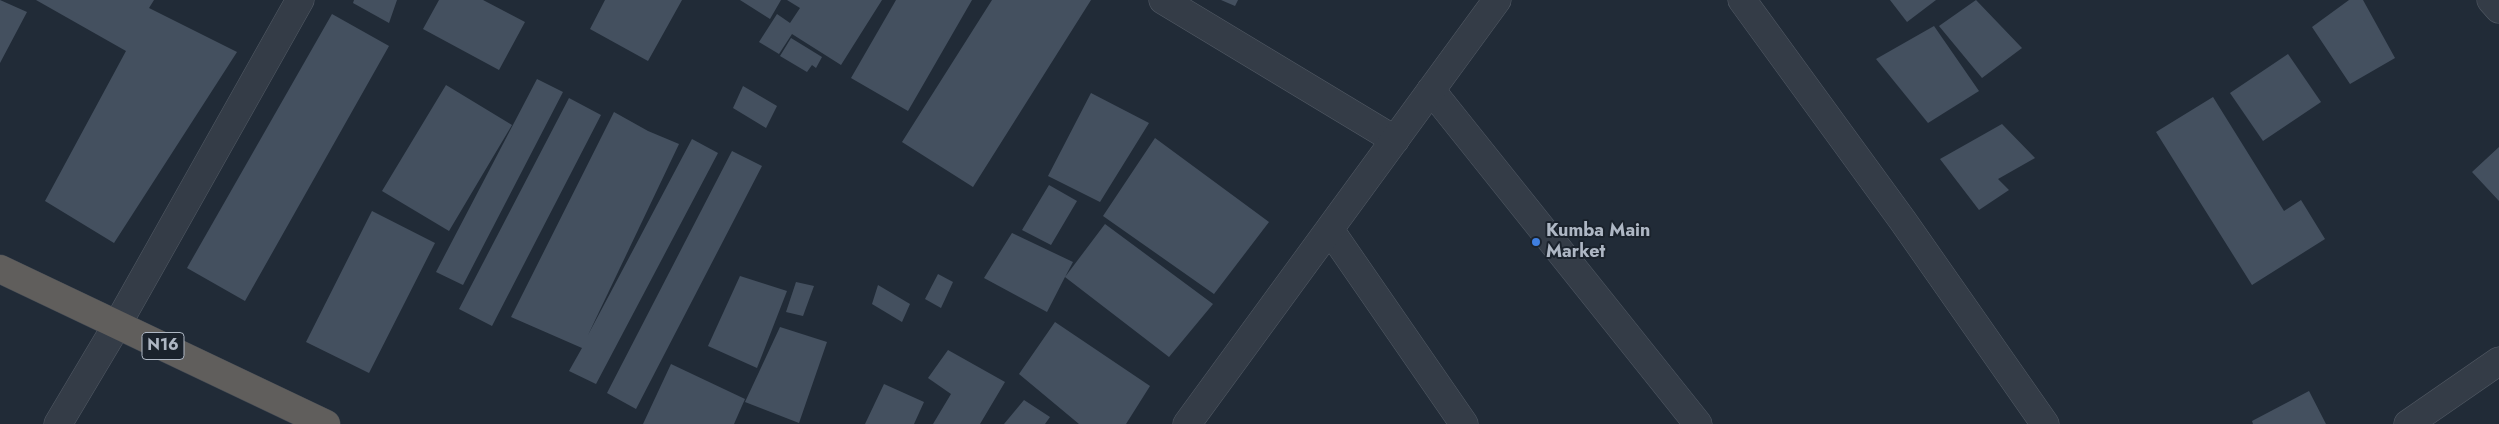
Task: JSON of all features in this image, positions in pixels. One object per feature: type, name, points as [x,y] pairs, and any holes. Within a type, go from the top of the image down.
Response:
[{"type":"highway","name":"N16","points":[[0,269],[326,424]]},
{"type":"street","points":[[58,424],[117,325],[300,0]]},
{"type":"street","points":[[1163,0],[1396,140]]},
{"type":"street","points":[[1186,424],[1396,140],[1496,0]]},
{"type":"street","points":[[1742,0],[1903,221],[2045,424]]},
{"type":"street","points":[[2491,0],[2499,8]]},
{"type":"street","points":[[1431,90],[1698,424]]},
{"type":"street","points":[[1330,230],[1464,424]]},
{"type":"street","points":[[2408,424],[2499,361]]},
{"type":"building","points":[[0,0],[27,12],[0,63]]},
{"type":"building","points":[[36,0],[154,0],[149,8],[237,52],[114,243],[45,201],[126,51]]},
{"type":"building","points":[[354,0],[397,0],[389,23],[353,3]]},
{"type":"building","points":[[439,0],[483,0],[525,22],[499,70],[423,29]]},
{"type":"building","points":[[605,0],[682,0],[648,61],[590,29]]},
{"type":"building","points":[[740,0],[781,0],[770,19]]},
{"type":"building","points":[[787,0],[882,0],[841,65],[792,34],[779,54],[759,42],[777,14],[790,23],[800,8]]},
{"type":"building","points":[[896,0],[972,0],[908,111],[851,78]]},
{"type":"building","points":[[992,0],[1091,0],[973,187],[902,142]]},
{"type":"building","points":[[1221,0],[1238,0],[1235,6]]},
{"type":"building","points":[[1890,0],[1936,0],[1907,22]]},
{"type":"building","points":[[1976,0],[2022,48],[1982,78],[1939,26]]},
{"type":"building","points":[[2349,0],[2363,0],[2395,58],[2350,84],[2312,27]]},
{"type":"building","points":[[332,14],[389,46],[245,301],[187,268]]},
{"type":"building","points":[[1934,26],[1979,91],[1928,123],[1876,59]]},
{"type":"building","points":[[791,38],[822,57],[816,68],[812,65],[807,72],[780,56]]},
{"type":"building","points":[[2288,54],[2321,102],[2263,141],[2230,93]]},
{"type":"building","points":[[537,79],[563,92],[463,285],[436,272]]},
{"type":"building","points":[[446,85],[512,125],[449,231],[382,191]]},
{"type":"building","points":[[743,86],[777,106],[766,128],[733,108]]},
{"type":"building","points":[[1091,93],[1149,123],[1100,202],[1048,176]]},
{"type":"building","points":[[2213,97],[2284,211],[2301,200],[2325,239],[2252,285],[2156,132]]},
{"type":"building","points":[[569,98],[601,115],[492,326],[459,309]]},
{"type":"building","points":[[614,112],[648,131],[679,144],[588,335],[692,139],[718,153],[596,384],[569,371],[582,348],[511,317]]},
{"type":"building","points":[[2002,124],[2035,158],[1998,179],[2009,190],[1979,210],[1940,159]]},
{"type":"building","points":[[1155,138],[1269,222],[1214,294],[1103,216]]},
{"type":"building","points":[[2499,147],[2499,201],[2472,172]]},
{"type":"building","points":[[732,151],[762,166],[636,409],[607,393]]},
{"type":"building","points":[[1049,185],[1077,201],[1051,245],[1022,230]]},
{"type":"building","points":[[372,211],[435,243],[369,373],[306,342]]},
{"type":"building","points":[[1105,224],[1213,304],[1169,357],[1065,277]]},
{"type":"building","points":[[1012,233],[1073,262],[1047,312],[984,278]]},
{"type":"building","points":[[938,274],[953,282],[941,308],[925,299]]},
{"type":"building","points":[[740,276],[787,291],[757,368],[708,346]]},
{"type":"building","points":[[796,282],[814,286],[803,316],[786,312]]},
{"type":"building","points":[[878,285],[910,304],[902,322],[872,304]]},
{"type":"building","points":[[1055,322],[1150,386],[1126,424],[1079,424],[1019,374]]},
{"type":"building","points":[[780,327],[827,342],[799,423],[745,402]]},
{"type":"building","points":[[948,350],[1005,382],[980,424],[933,424],[951,394],[928,378]]},
{"type":"building","points":[[671,364],[745,399],[734,424],[643,424]]},
{"type":"building","points":[[884,384],[924,402],[914,424],[865,424]]},
{"type":"building","points":[[2309,391],[2326,424],[2253,424],[2252,421]]},
{"type":"building","points":[[1024,400],[1050,417],[1045,424],[1004,424]]},
{"type":"place","name":"Kumba Main Market","points":[[1536,242]]}]
